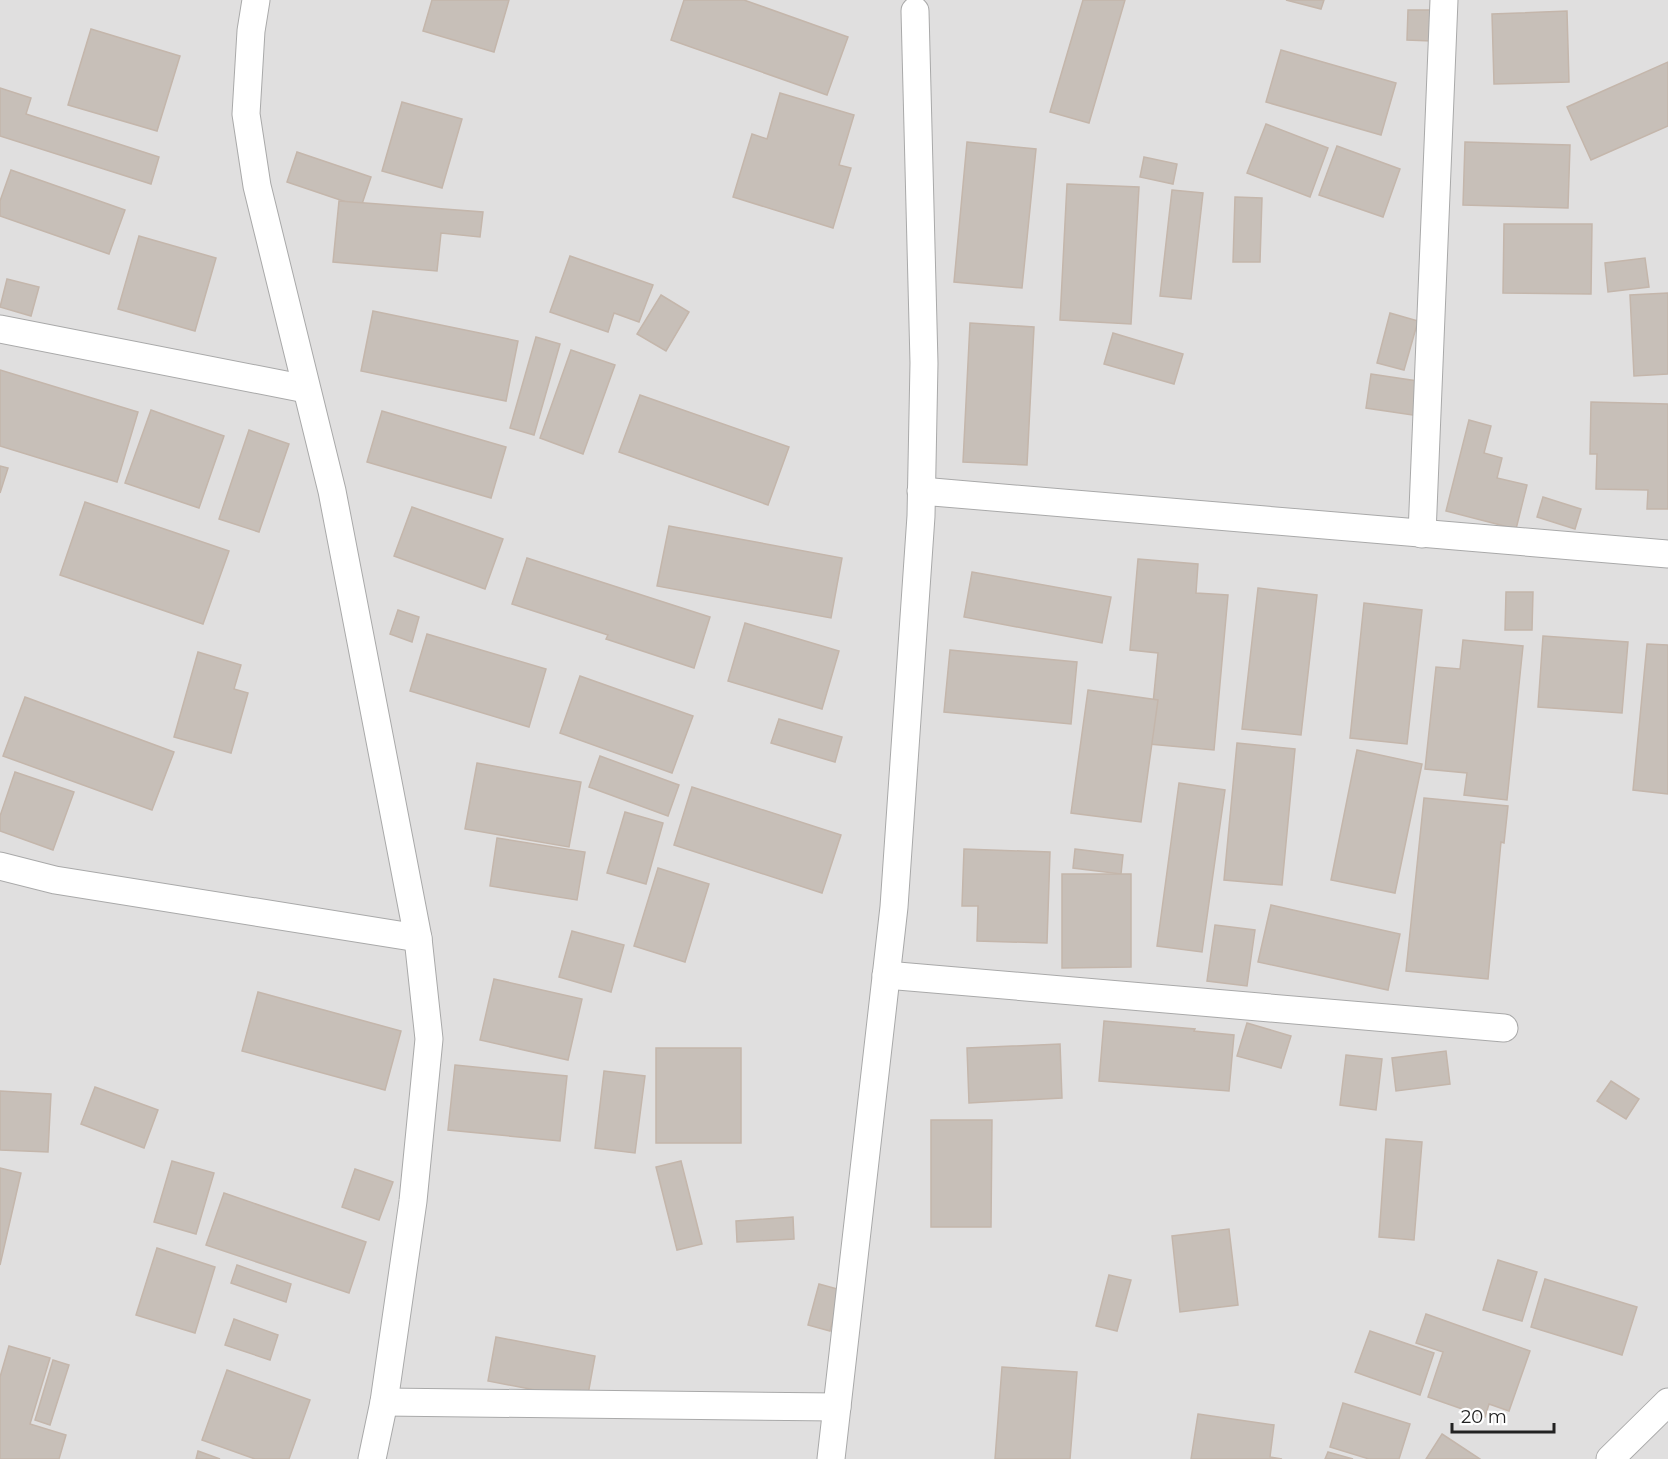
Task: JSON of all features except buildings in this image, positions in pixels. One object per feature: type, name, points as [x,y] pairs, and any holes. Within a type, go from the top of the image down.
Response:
[{"type":"street","points":[[256,0],[251,31],[246,114],[256,186],[332,491],[418,938],[429,1039],[413,1201],[384,1402],[372,1459]]},
{"type":"street","points":[[1422,534],[1444,0]]},
{"type":"street","points":[[831,1459],[894,907],[921,491],[924,363],[915,11]]},
{"type":"street","points":[[0,329],[306,389]]},
{"type":"street","points":[[921,491],[1668,554]]},
{"type":"street","points":[[0,866],[55,880],[418,938]]},
{"type":"street","points":[[886,975],[1504,1029]]},
{"type":"street","points":[[384,1402],[837,1407]]},
{"type":"street","points":[[1610,1459],[1668,1402]]},
{"type":"shaded area","points":[[0,0],[1668,0],[1668,1459],[0,1459]]}]
